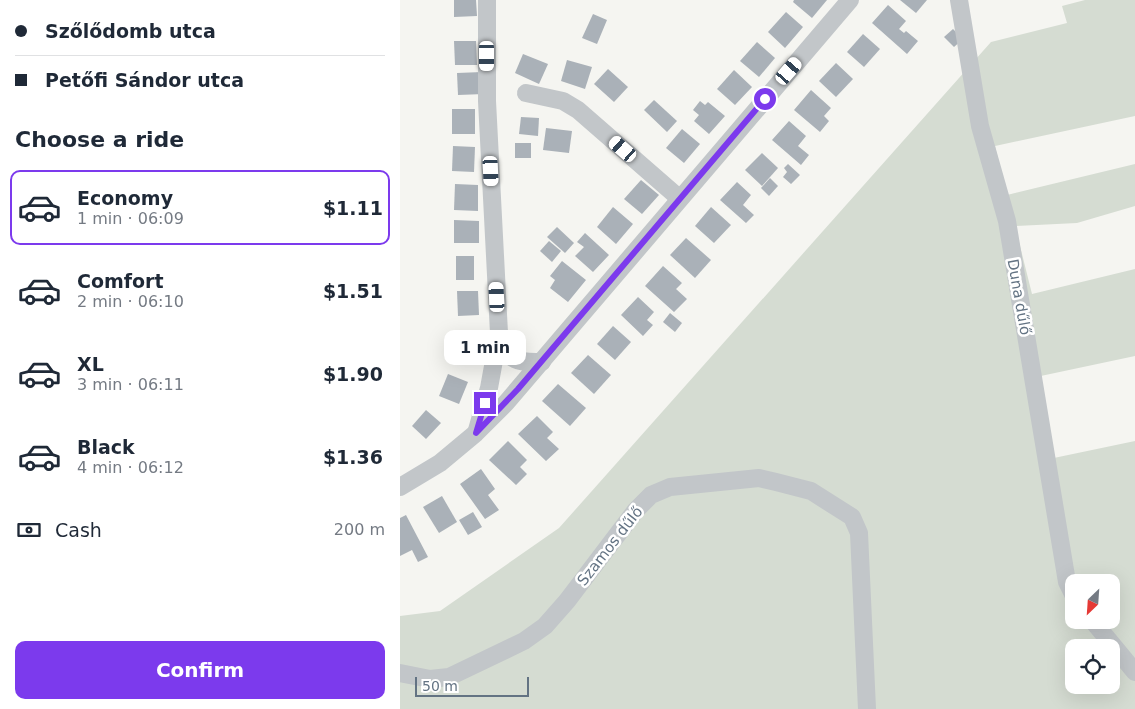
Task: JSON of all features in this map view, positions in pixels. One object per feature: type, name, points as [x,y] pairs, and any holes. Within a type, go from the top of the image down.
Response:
[{"type":"street","points":[[476,433],[489,388],[499,334],[488,101],[487,0]]},
{"type":"street","points":[[400,487],[440,463],[476,433],[506,403],[679,198],[850,0]]},
{"type":"street","name":"Duna dűlő","points":[[959,0],[980,126],[1006,221],[1066,574]]},
{"type":"street","points":[[526,93],[563,101],[578,110],[679,198]]},
{"type":"street","points":[[499,334],[503,348],[510,356],[522,362],[542,362]]},
{"type":"street","name":"Szamos dűlő","points":[[400,673],[430,679],[449,676],[524,641],[545,626],[567,601],[636,510],[651,495],[670,487],[758,478],[811,491],[852,517],[859,532],[867,709]]},
{"type":"street","points":[[1099,629],[1135,672]]},
{"type":"shaded area","points":[[1085,0],[1135,0],[1135,116],[995,146],[1007,195],[1135,164],[1135,206],[1077,223],[1015,226],[1032,294],[1135,269],[1135,356],[1036,377],[1049,459],[1135,441],[1135,709],[400,709],[400,616],[440,611],[559,528],[991,42],[1067,23],[1062,6]]},
{"type":"building","points":[[454,0],[476,0],[477,16],[454,17]]},
{"type":"building","points":[[794,0],[827,0],[812,18],[793,2]]},
{"type":"building","points":[[900,0],[927,0],[916,13]]},
{"type":"building","points":[[888,5],[906,21],[899,29],[904,33],[906,31],[918,41],[907,54],[872,23]]},
{"type":"building","points":[[786,12],[803,27],[785,48],[768,32]]},
{"type":"building","points":[[593,14],[607,20],[597,44],[582,38]]},
{"type":"building","points":[[953,29],[963,39],[954,47],[944,37]]},
{"type":"building","points":[[863,34],[880,49],[864,67],[847,52]]},
{"type":"building","points":[[454,41],[476,41],[477,65],[455,65]]},
{"type":"building","points":[[757,42],[775,58],[759,77],[740,61]]},
{"type":"building","points":[[523,54],[548,64],[539,84],[515,73]]},
{"type":"building","points":[[567,60],[592,67],[585,89],[561,81]]},
{"type":"building","points":[[836,63],[853,79],[836,97],[819,81]]},
{"type":"building","points":[[608,69],[628,87],[614,102],[594,84]]},
{"type":"building","points":[[734,70],[752,87],[735,105],[717,89]]},
{"type":"building","points":[[482,72],[484,94],[458,95],[457,73]]},
{"type":"building","points":[[811,90],[831,108],[824,116],[829,121],[820,132],[794,110]]},
{"type":"building","points":[[654,100],[677,121],[667,132],[644,110]]},
{"type":"building","points":[[700,101],[705,105],[708,102],[725,116],[709,134],[694,121],[699,115],[693,110]]},
{"type":"building","points":[[452,109],[475,109],[475,134],[452,134]]},
{"type":"building","points":[[521,117],[539,118],[538,136],[519,134]]},
{"type":"building","points":[[789,121],[806,136],[798,146],[809,155],[801,165],[772,140]]},
{"type":"building","points":[[546,128],[572,131],[569,153],[543,150]]},
{"type":"building","points":[[682,129],[700,144],[684,163],[666,148]]},
{"type":"building","points":[[515,143],[531,143],[531,158],[515,158]]},
{"type":"building","points":[[453,146],[475,147],[474,172],[452,171]]},
{"type":"building","points":[[762,153],[778,168],[762,186],[745,170]]},
{"type":"building","points":[[788,164],[800,175],[791,184],[783,177],[787,172],[784,168]]},
{"type":"building","points":[[770,178],[778,186],[769,196],[761,188]]},
{"type":"building","points":[[641,180],[659,195],[642,214],[624,199]]},
{"type":"building","points":[[737,182],[751,195],[743,205],[754,215],[746,223],[720,200]]},
{"type":"building","points":[[455,184],[478,185],[478,211],[454,210]]},
{"type":"building","points":[[613,207],[633,224],[616,244],[597,227]]},
{"type":"building","points":[[711,207],[731,225],[714,243],[695,226]]},
{"type":"building","points":[[454,220],[479,221],[479,243],[454,243]]},
{"type":"building","points":[[557,227],[574,243],[565,253],[547,237]]},
{"type":"building","points":[[585,233],[609,255],[593,272],[575,256],[584,247],[577,242]]},
{"type":"building","points":[[686,238],[711,260],[695,278],[670,255]]},
{"type":"building","points":[[549,241],[561,251],[552,262],[540,251]]},
{"type":"building","points":[[456,256],[474,256],[474,280],[456,280]]},
{"type":"building","points":[[562,261],[586,280],[568,302],[550,288],[555,280],[550,276]]},
{"type":"building","points":[[663,266],[682,283],[676,289],[687,299],[674,312],[645,286]]},
{"type":"building","points":[[457,291],[478,291],[479,315],[458,316]]},
{"type":"building","points":[[638,297],[654,312],[647,320],[653,325],[643,336],[621,315]]},
{"type":"building","points":[[670,313],[682,323],[675,332],[663,322]]},
{"type":"building","points":[[613,326],[631,342],[615,360],[597,344]]},
{"type":"building","points":[[451,331],[478,336],[474,358],[446,353]]},
{"type":"building","points":[[588,355],[611,375],[594,394],[571,373]]},
{"type":"building","points":[[448,374],[468,382],[459,404],[439,396]]},
{"type":"building","points":[[558,384],[586,408],[570,426],[542,401]]},
{"type":"building","points":[[426,410],[441,423],[426,439],[412,426]]},
{"type":"building","points":[[537,416],[553,432],[547,438],[559,449],[546,461],[518,434]]},
{"type":"building","points":[[508,441],[527,460],[520,467],[527,474],[516,485],[489,460]]},
{"type":"building","points":[[481,469],[495,489],[488,495],[499,510],[485,519],[460,484]]},
{"type":"building","points":[[442,496],[457,522],[439,533],[423,507]]},
{"type":"building","points":[[473,512],[482,527],[468,535],[459,520]]},
{"type":"building","points":[[406,515],[428,557],[418,562],[412,550],[400,556],[400,518]]},
{"type":"route","points":[[485,403],[476,433],[506,403],[765,99]]}]
